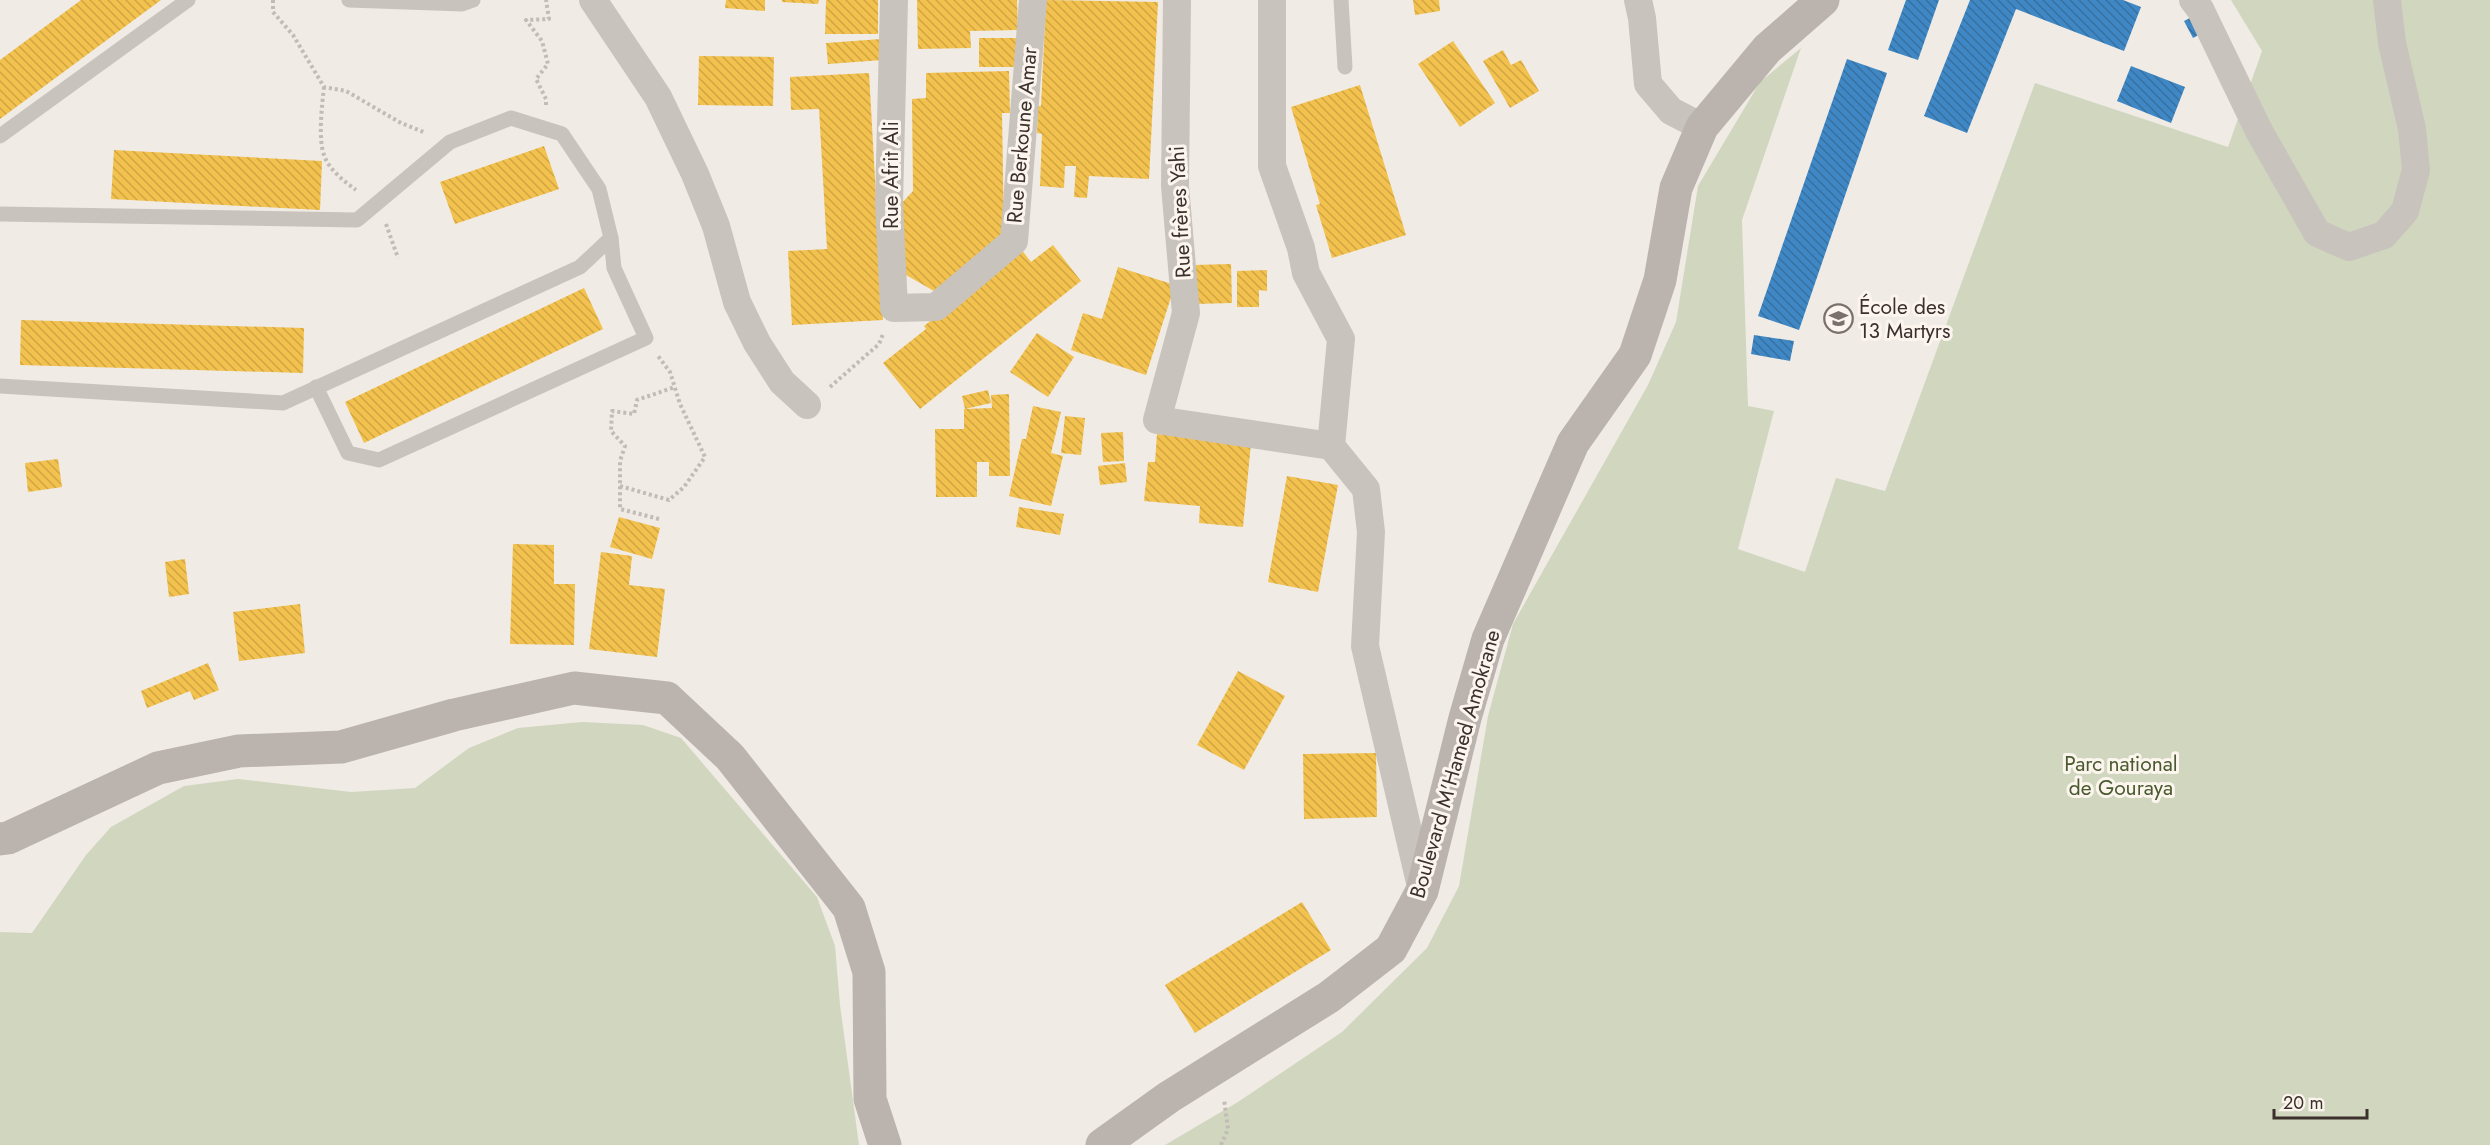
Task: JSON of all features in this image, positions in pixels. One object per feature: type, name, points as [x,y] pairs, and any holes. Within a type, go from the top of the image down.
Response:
[{"type":"main road","name":"Boulevard M'Hamed Amokrane","points":[[1102,1145],[1169,1097],[1329,997],[1390,950],[1422,891],[1465,718],[1488,639],[1573,443],[1635,355],[1660,280],[1676,188],[1702,127],[1767,49],[1823,0]]},
{"type":"main road","points":[[0,839],[8,838],[158,768],[239,751],[341,747],[454,715],[574,688],[667,698],[730,757],[849,908],[869,972],[870,1099],[885,1145]]},
{"type":"street","points":[[593,0],[658,97],[695,174],[716,226],[737,302],[757,343],[782,382],[807,405]]},
{"type":"street","name":"Rue Afrit Ali","points":[[894,0],[889,204],[894,308]]},
{"type":"street","name":"Rue Berkoune Amar","points":[[894,308],[936,307],[1014,241],[1033,0]]},
{"type":"street","name":"Rue frères Yahi","points":[[1177,0],[1175,186],[1186,313],[1156,420],[1331,446]]},
{"type":"street","points":[[1272,0],[1270,6],[1272,166],[1301,248],[1306,273],[1341,339],[1331,446],[1366,489],[1371,532],[1365,646],[1422,891]]},
{"type":"street","points":[[1638,0],[1642,18],[1648,84],[1671,111],[1702,127]]},
{"type":"street","points":[[2193,0],[2200,9],[2259,131],[2317,233],[2349,247],[2384,235],[2405,211],[2416,170],[2412,129],[2392,43],[2387,0]]},
{"type":"lane","points":[[0,136],[188,0]]},
{"type":"lane","points":[[349,0],[462,4],[473,0]]},
{"type":"lane","points":[[1341,0],[1345,67]]},
{"type":"lane","points":[[0,214],[357,220],[450,142],[511,118],[562,134],[599,189],[611,238],[614,268],[646,338],[379,460],[348,453],[316,387]]},
{"type":"lane","points":[[0,386],[283,403],[580,267],[611,238]]},
{"type":"path","points":[[273,0],[273,12],[293,35],[324,87],[321,119],[324,155],[339,178],[376,204],[384,218],[398,258]]},
{"type":"path","points":[[546,0],[549,18],[526,20],[542,41],[548,64],[536,79],[546,99],[548,130]]},
{"type":"path","points":[[324,87],[346,91],[401,123],[450,142]]},
{"type":"path","points":[[807,405],[879,344],[894,308]]},
{"type":"path","points":[[620,486],[669,500],[684,488],[705,457],[670,372],[646,338]]},
{"type":"path","points":[[659,519],[620,508],[620,461],[625,446],[610,431],[612,411],[634,414],[637,400],[675,387]]},
{"type":"path","points":[[1220,1066],[1228,1129],[1221,1145]]},
{"type":"green space","name":"Parc national de Gouraya","points":[[2231,0],[2490,0],[2490,1145],[1165,1145],[1238,1102],[1342,1032],[1427,948],[1459,886],[1488,716],[1513,624],[1648,385],[1676,322],[1698,186],[1760,82],[1801,48],[1742,220],[1748,406],[1774,411],[1738,549],[1805,572],[1836,478],[1885,491],[2035,83],[2228,147],[2262,51]]},
{"type":"green space","points":[[582,722],[643,725],[681,738],[817,897],[835,946],[840,1005],[859,1145],[0,1145],[0,932],[32,933],[86,855],[111,827],[184,786],[238,779],[351,792],[415,788],[469,748],[518,728]]},
{"type":"building: سكن","points":[[81,0],[161,0],[0,119],[0,60]]},
{"type":"building: سكن","points":[[726,0],[765,0],[765,11],[725,8]]},
{"type":"building: سكن","points":[[782,0],[819,0],[818,4],[782,2]]},
{"type":"building: سكن","points":[[826,0],[878,0],[878,34],[825,34]]},
{"type":"building: سكن","points":[[917,0],[1017,0],[1018,30],[970,31],[971,48],[918,49]]},
{"type":"building: سكن","points":[[1046,0],[1158,2],[1149,179],[1089,176],[1087,198],[1074,197],[1076,166],[1065,166],[1064,188],[1040,186],[1042,134],[1037,133],[1038,106],[1041,106]]},
{"type":"building: سكن","points":[[1413,0],[1439,0],[1440,11],[1415,15]]},
{"type":"building: سكن","points":[[979,38],[1016,38],[1016,67],[979,67]]},
{"type":"building: سكن","points":[[881,39],[883,60],[828,64],[826,43]]},
{"type":"building: سكن","points":[[1453,41],[1495,103],[1460,127],[1418,64]]},
{"type":"building: سكن","points":[[1503,50],[1511,65],[1521,60],[1539,91],[1510,108],[1483,61]]},
{"type":"building: سكن","points":[[699,56],[774,57],[773,106],[698,105]]},
{"type":"building: سكن","points":[[1009,71],[1010,113],[1002,113],[1004,237],[934,291],[899,271],[899,206],[913,191],[912,99],[926,98],[926,73]]},
{"type":"building: سكن","points":[[869,73],[883,320],[792,325],[788,251],[827,249],[819,109],[791,110],[790,77]]},
{"type":"building: سكن","points":[[1360,85],[1406,235],[1332,258],[1316,205],[1320,204],[1291,107]]},
{"type":"building: سكن","points":[[544,146],[559,189],[455,224],[440,182]]},
{"type":"building: سكن","points":[[114,150],[322,161],[320,210],[111,199]]},
{"type":"building: سكن","points":[[1053,245],[1081,281],[920,409],[883,363],[926,329],[924,326],[1021,249],[1031,262]]},
{"type":"building: سكن","points":[[1231,264],[1232,303],[1195,304],[1194,265]]},
{"type":"building: سكن","points":[[1118,267],[1175,285],[1146,375],[1071,350],[1083,313],[1102,319]]},
{"type":"building: سكن","points":[[1267,270],[1267,291],[1259,290],[1259,307],[1237,307],[1237,271]]},
{"type":"building: سكن","points":[[584,288],[603,329],[364,443],[345,402]]},
{"type":"building: سكن","points":[[21,320],[304,328],[303,373],[20,365]]},
{"type":"building: سكن","points":[[1037,333],[1074,357],[1048,397],[1010,372]]},
{"type":"building: سكن","points":[[988,390],[991,403],[965,409],[962,396]]},
{"type":"building: سكن","points":[[1009,394],[1010,476],[989,476],[989,462],[977,462],[977,497],[936,497],[935,429],[964,429],[964,409],[992,408],[991,395]]},
{"type":"building: سكن","points":[[1033,406],[1061,412],[1051,453],[1063,456],[1051,506],[1009,496],[1022,439],[1026,439]]},
{"type":"building: سكن","points":[[1065,416],[1085,418],[1081,455],[1061,453]]},
{"type":"building: سكن","points":[[1123,432],[1124,461],[1103,462],[1101,433]]},
{"type":"building: سكن","points":[[1157,434],[1251,443],[1243,527],[1199,523],[1200,506],[1144,501],[1148,462],[1155,462]]},
{"type":"building: سكن","points":[[58,459],[62,487],[28,492],[25,463]]},
{"type":"building: سكن","points":[[1125,463],[1127,482],[1100,485],[1098,466]]},
{"type":"building: سكن","points":[[1287,476],[1338,485],[1318,592],[1268,582]]},
{"type":"building: سكن","points":[[1019,507],[1064,514],[1060,535],[1016,527]]},
{"type":"building: سكن","points":[[619,517],[660,528],[652,559],[610,547]]},
{"type":"building: سكن","points":[[513,544],[554,545],[554,584],[575,584],[574,645],[510,644]]},
{"type":"building: سكن","points":[[601,552],[632,556],[629,585],[665,589],[657,657],[589,649]]},
{"type":"building: سكن","points":[[185,559],[189,594],[169,597],[165,562]]},
{"type":"building: سكن","points":[[300,604],[305,653],[239,661],[233,612]]},
{"type":"building: سكن","points":[[208,663],[219,690],[194,700],[190,691],[147,708],[141,691]]},
{"type":"building: سكن","points":[[1238,671],[1285,696],[1244,770],[1197,745]]},
{"type":"building: سكن","points":[[1376,753],[1377,817],[1304,819],[1303,754]]},
{"type":"building: سكن","points":[[1302,902],[1331,950],[1195,1033],[1165,985]]},
{"type":"building: مدارس","points":[[1906,0],[1939,0],[1918,60],[1888,50]]},
{"type":"building: مدارس","points":[[1970,0],[2123,0],[2141,7],[2124,51],[2016,9],[1967,133],[1924,116]]},
{"type":"building: مدارس","points":[[2200,13],[2209,29],[2193,38],[2184,21]]},
{"type":"building: مدارس","points":[[1847,59],[1887,73],[1799,330],[1758,316]]},
{"type":"building: مدارس","points":[[2131,66],[2185,87],[2171,123],[2117,101]]},
{"type":"building: مدارس","points":[[1754,335],[1794,341],[1790,361],[1751,354]]},
{"type":"place","name":"École des 13 Martyrs","points":[[1838,319]]}]
